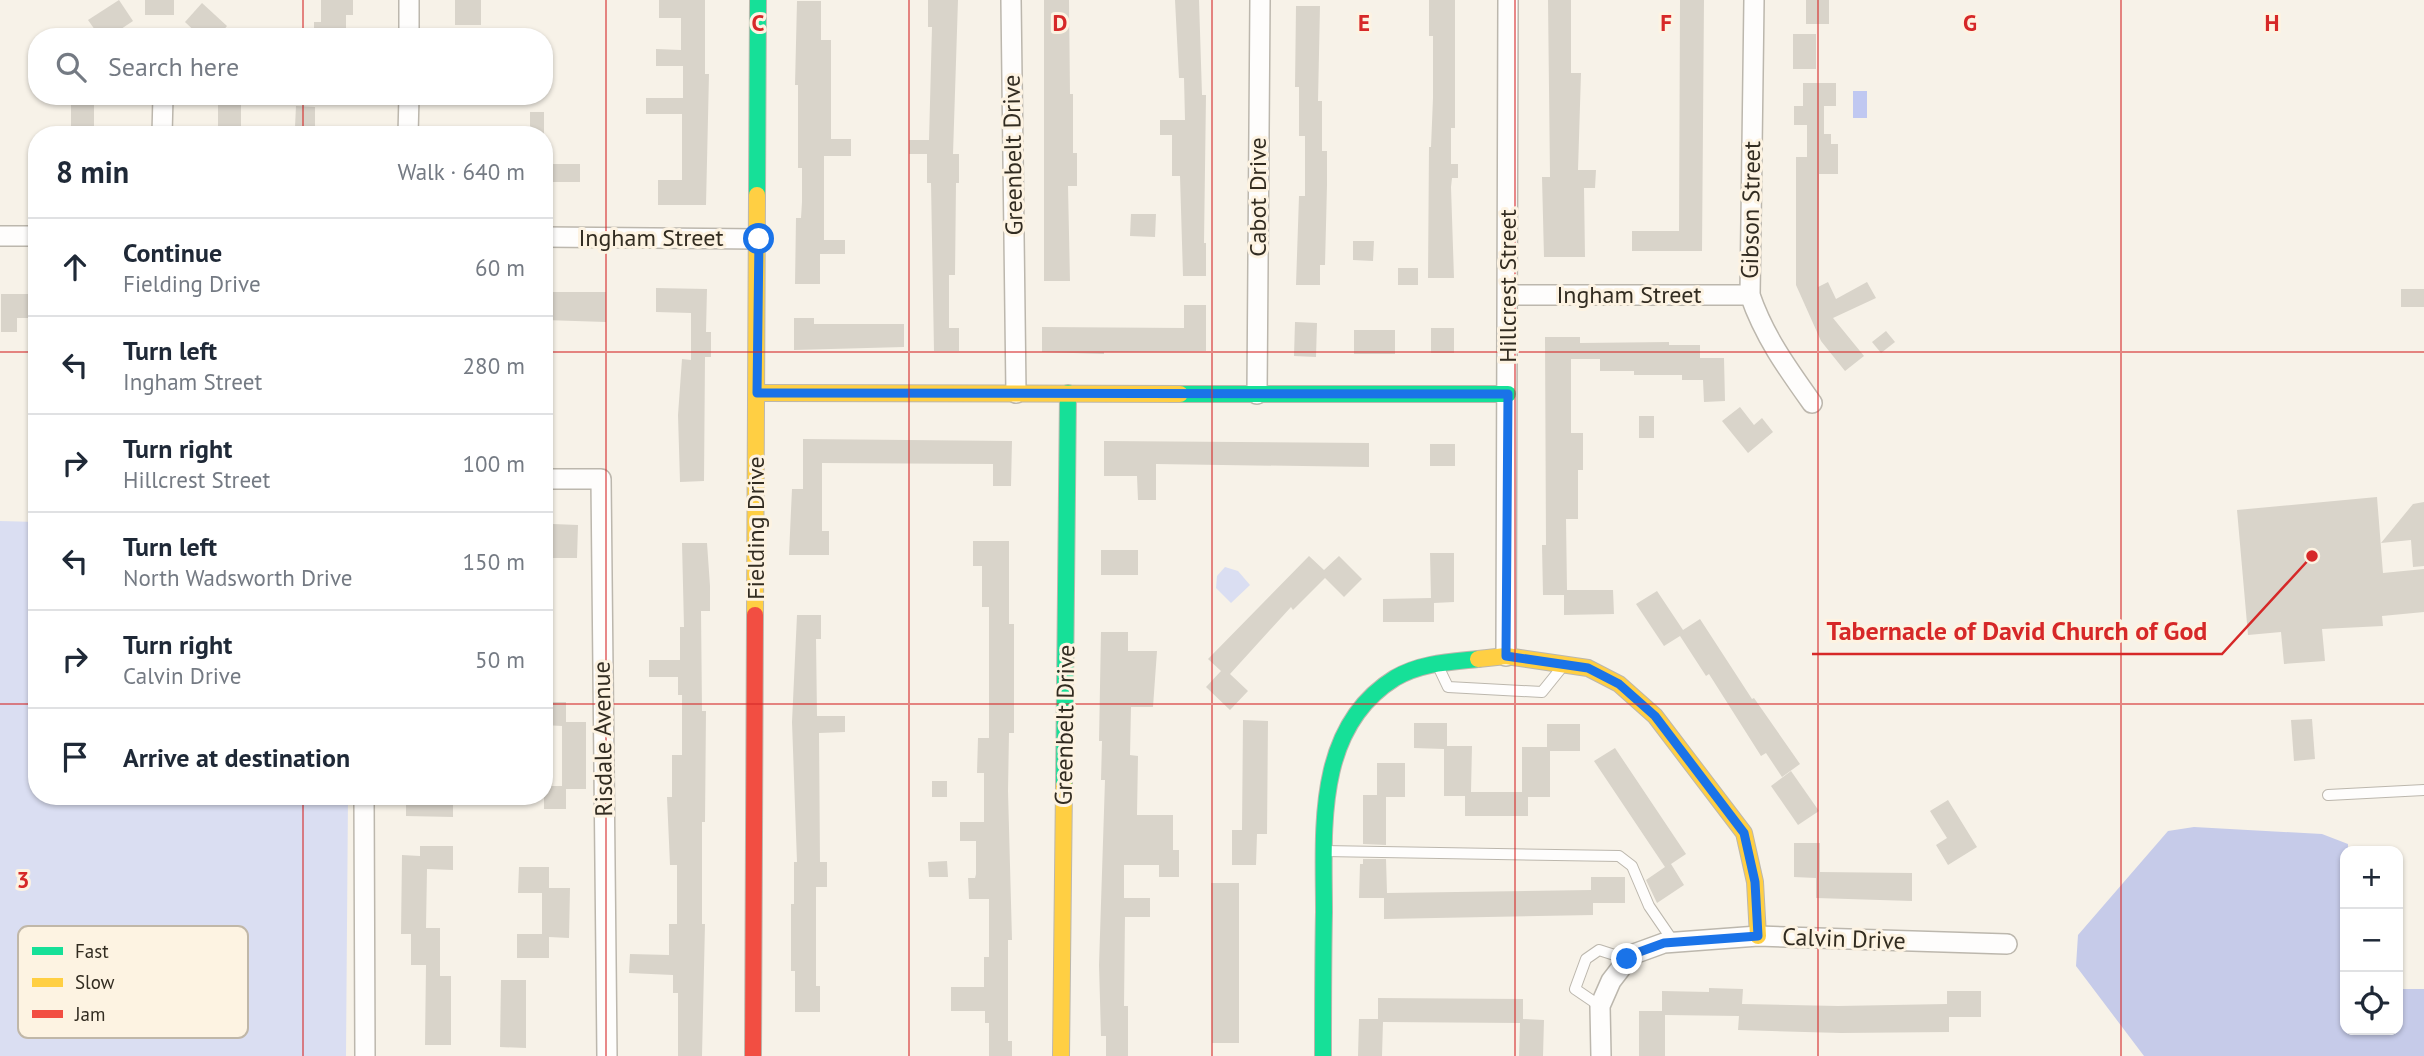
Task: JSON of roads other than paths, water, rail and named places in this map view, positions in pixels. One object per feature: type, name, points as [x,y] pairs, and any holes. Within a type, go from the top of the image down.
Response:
[{"type":"street","points":[[409,0],[409,28]]},
{"type":"street","name":"Fielding Drive","points":[[753,1056],[759,239],[758,0]]},
{"type":"street","name":"Greenbelt Drive","points":[[1011,0],[1016,393]]},
{"type":"street","name":"Cabot Drive","points":[[1257,394],[1260,0]]},
{"type":"street","name":"Hillcrest Street","points":[[1506,656],[1507,0]]},
{"type":"street","name":"Gibson Street","points":[[1754,0],[1750,295],[1759,322],[1775,351],[1812,403]]},
{"type":"street","points":[[162,126],[163,105]]},
{"type":"street","points":[[408,126],[409,105]]},
{"type":"street","points":[[0,236],[28,236]]},
{"type":"street","name":"Ingham Street","points":[[553,237],[759,239]]},
{"type":"street","name":"Ingham Street","points":[[1508,295],[1750,295]]},
{"type":"street","points":[[757,393],[1508,394]]},
{"type":"street","name":"Greenbelt Drive","points":[[1061,1056],[1068,393]]},
{"type":"street","name":"Risdale Avenue","points":[[553,479],[601,479],[607,1056]]},
{"type":"street","points":[[1323,1056],[1324,800],[1337,751],[1357,713],[1394,679],[1424,666],[1506,656],[1588,668],[1619,684],[1655,716],[1717,794],[1744,833],[1755,882],[1758,936]]},
{"type":"street","points":[[364,805],[365,1056]]},
{"type":"street","name":"Calvin Drive","points":[[1627,959],[1631,955],[1674,943],[1758,936],[2007,944]]},
{"type":"street","points":[[1601,1056],[1600,1006],[1611,981],[1627,959]]},
{"type":"lane","points":[[1437,664],[1448,687],[1542,692],[1565,664]]},
{"type":"lane","points":[[2328,795],[2424,790]]},
{"type":"lane","points":[[1324,851],[1619,856],[1632,866],[1649,906],[1674,943]]},
{"type":"lane","points":[[1600,1006],[1575,989],[1586,959],[1599,950],[1627,959]]},
{"type":"place","name":"Tabernacle of David Church of God","points":[[2312,556]]}]
